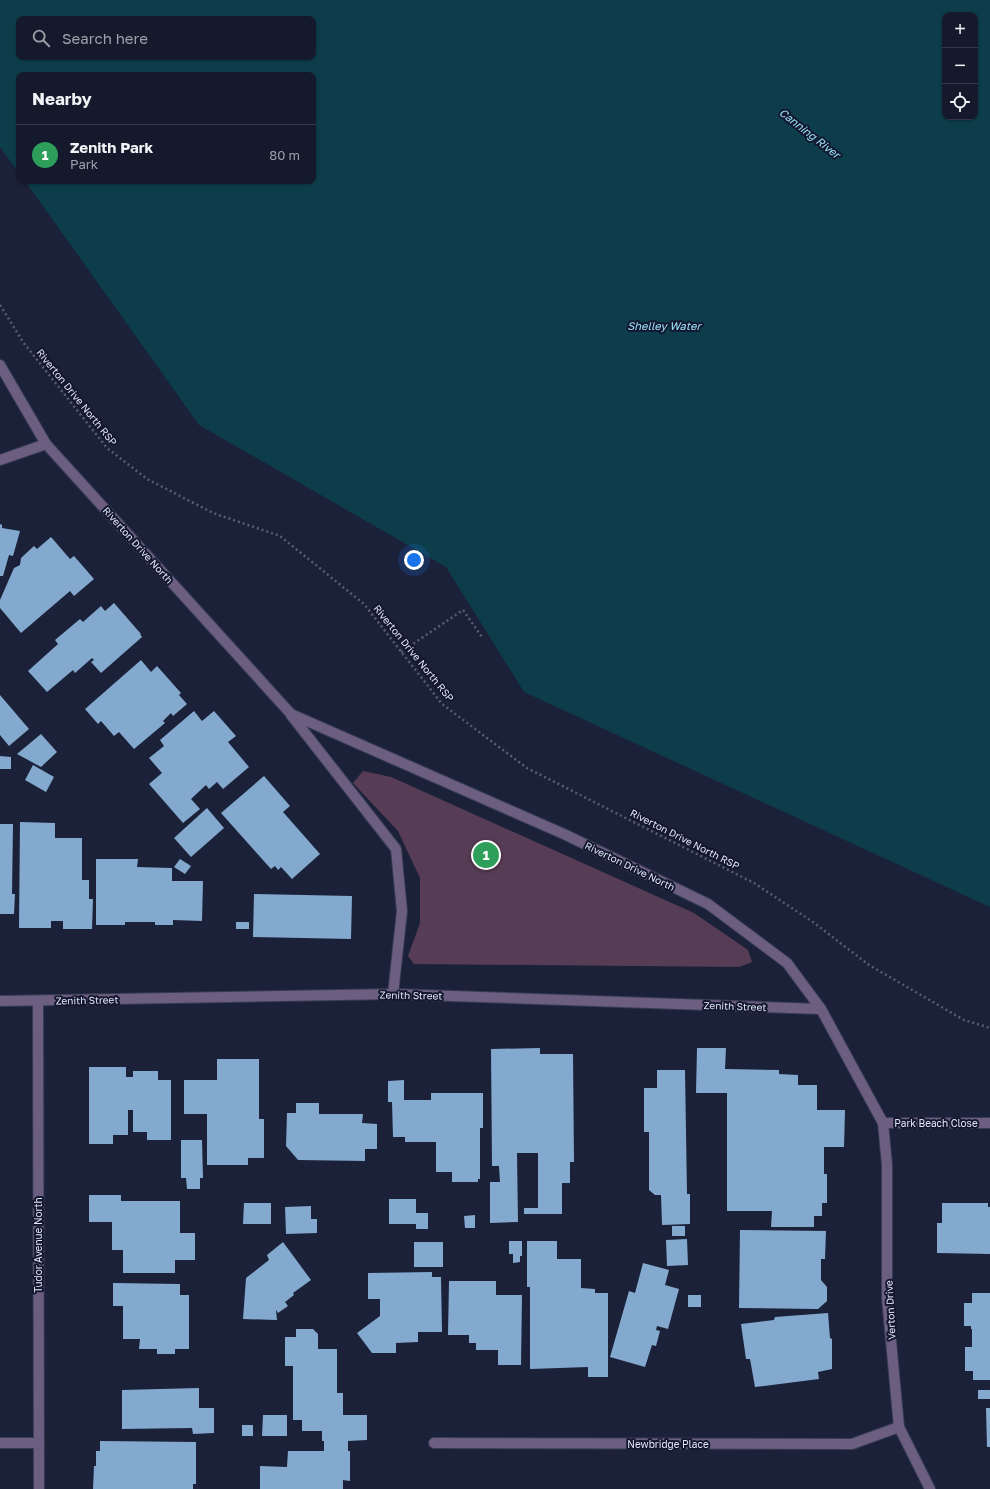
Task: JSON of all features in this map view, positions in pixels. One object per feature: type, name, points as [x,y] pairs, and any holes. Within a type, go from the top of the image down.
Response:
[{"type":"street","name":"Riverton Drive North","points":[[0,365],[46,444],[291,714],[396,849],[402,911],[393,994]]},
{"type":"street","points":[[0,460],[46,444]]},
{"type":"street","name":"Riverton Drive North","points":[[291,714],[566,835],[708,904],[787,963],[821,1009],[883,1123]]},
{"type":"street","name":"Zenith Street","points":[[0,1001],[393,994],[821,1009]]},
{"type":"street","name":"Tudor Avenue North","points":[[38,1001],[39,1489]]},
{"type":"street","name":"Park Beach Close","points":[[883,1123],[990,1123]]},
{"type":"street","name":"Verton Drive","points":[[883,1123],[887,1165],[887,1298],[899,1427],[930,1489]]},
{"type":"street","name":"Newbridge Place","points":[[434,1443],[852,1444],[899,1427]]},
{"type":"street","points":[[0,1443],[39,1443]]},
{"type":"path","name":"Riverton Drive North RSP","points":[[0,305],[23,342],[107,448],[147,479],[206,510],[280,536],[364,604],[442,704],[527,768],[754,883],[813,922],[869,965],[964,1020],[990,1028]]},
{"type":"path","points":[[401,652],[463,610],[482,637]]},
{"type":"shaded area","points":[[363,771],[391,777],[694,913],[748,950],[752,962],[739,967],[414,964],[408,956],[420,923],[420,878],[398,831],[353,783]]},
{"type":"water","name":"Shelley Water","points":[[0,0],[990,0],[990,907],[524,692],[446,567],[199,425],[27,184],[316,184],[316,72],[16,72],[16,169],[0,147]]},
{"type":"building","points":[[0,524],[2,525],[2,528],[20,531],[13,556],[9,555],[3,576],[0,576]]},
{"type":"building","points":[[51,537],[70,559],[74,556],[94,579],[74,596],[70,591],[21,633],[0,608],[0,600],[14,568],[20,565],[21,558],[34,546],[37,549]]},
{"type":"building","points":[[114,603],[142,637],[101,673],[91,662],[94,660],[92,658],[75,673],[73,670],[47,692],[28,671],[58,644],[55,640],[80,619],[83,622],[101,606],[105,611]]},
{"type":"building","points":[[141,660],[151,672],[157,666],[181,693],[179,695],[187,704],[173,716],[171,713],[163,721],[165,723],[134,749],[119,732],[114,736],[101,721],[98,724],[85,709]]},
{"type":"building","points":[[0,695],[29,729],[9,746],[0,735]]},
{"type":"building","points":[[194,711],[202,721],[214,711],[236,736],[228,742],[249,767],[223,789],[217,782],[209,789],[206,785],[191,799],[200,809],[183,823],[149,784],[162,773],[149,758],[164,746],[160,740]]},
{"type":"building","points":[[41,734],[57,752],[41,767],[17,754]]},
{"type":"building","points":[[0,756],[11,757],[11,769],[0,769]]},
{"type":"building","points":[[33,765],[54,777],[46,792],[25,780]]},
{"type":"building","points":[[264,776],[290,806],[283,812],[320,854],[292,879],[281,867],[278,870],[275,866],[271,869],[221,813]]},
{"type":"building","points":[[207,808],[224,828],[191,857],[174,838]]},
{"type":"building","points":[[20,822],[55,823],[55,838],[82,838],[82,880],[89,880],[89,899],[93,899],[92,929],[63,929],[63,921],[51,921],[51,928],[19,928]]},
{"type":"building","points":[[0,824],[13,824],[12,894],[15,894],[14,914],[0,914]]},
{"type":"building","points":[[96,859],[138,859],[137,867],[172,868],[172,881],[203,881],[202,921],[173,920],[173,925],[155,925],[155,922],[125,922],[125,925],[96,925]]},
{"type":"building","points":[[180,859],[191,866],[185,874],[174,867]]},
{"type":"building","points":[[254,894],[352,896],[351,939],[253,937]]},
{"type":"building","points":[[236,922],[249,922],[249,929],[236,929]]},
{"type":"building","points":[[540,1048],[540,1054],[573,1054],[574,1162],[570,1162],[570,1183],[562,1183],[562,1214],[524,1214],[524,1208],[538,1208],[538,1153],[517,1153],[518,1222],[490,1223],[490,1182],[500,1182],[499,1166],[492,1166],[491,1049]]},
{"type":"building","points":[[697,1048],[726,1048],[725,1069],[779,1070],[779,1074],[798,1075],[798,1085],[817,1085],[817,1110],[845,1110],[844,1147],[824,1147],[824,1174],[827,1174],[827,1203],[822,1203],[822,1216],[814,1216],[814,1227],[771,1227],[772,1211],[727,1211],[727,1093],[696,1093]]},
{"type":"building","points":[[217,1059],[259,1059],[259,1119],[264,1119],[264,1158],[248,1158],[248,1165],[207,1165],[207,1114],[184,1114],[184,1080],[217,1080]]},
{"type":"building","points":[[89,1067],[126,1067],[126,1077],[133,1077],[133,1071],[158,1071],[158,1080],[171,1080],[171,1140],[147,1140],[147,1132],[133,1132],[133,1110],[128,1110],[128,1135],[113,1135],[113,1144],[89,1144]]},
{"type":"building","points":[[657,1070],[685,1070],[687,1194],[690,1194],[690,1224],[662,1225],[661,1195],[655,1195],[649,1190],[649,1132],[644,1132],[644,1088],[657,1088]]},
{"type":"building","points":[[404,1080],[404,1100],[431,1100],[431,1093],[483,1093],[483,1128],[480,1128],[480,1179],[478,1179],[478,1182],[452,1182],[452,1172],[436,1172],[436,1142],[405,1142],[405,1137],[393,1137],[392,1102],[388,1102],[388,1081]]},
{"type":"building","points":[[296,1103],[319,1103],[319,1114],[363,1114],[362,1123],[377,1124],[377,1149],[365,1149],[365,1161],[298,1160],[286,1146],[287,1113],[296,1113]]},
{"type":"building","points":[[181,1140],[202,1140],[203,1178],[200,1178],[200,1189],[187,1189],[186,1178],[181,1178]]},
{"type":"building","points":[[89,1195],[121,1195],[121,1201],[180,1201],[180,1233],[195,1233],[195,1260],[175,1260],[175,1273],[123,1273],[123,1250],[112,1250],[112,1222],[89,1222]]},
{"type":"building","points":[[389,1199],[416,1199],[416,1213],[428,1213],[428,1229],[416,1229],[416,1224],[389,1224]]},
{"type":"building","points":[[244,1203],[271,1203],[271,1224],[243,1224]]},
{"type":"building","points":[[942,1203],[988,1203],[988,1207],[990,1207],[990,1254],[937,1253],[937,1223],[942,1223]]},
{"type":"building","points":[[311,1206],[311,1219],[317,1219],[317,1233],[286,1234],[285,1207]]},
{"type":"building","points":[[475,1215],[475,1228],[465,1228],[464,1216]]},
{"type":"building","points":[[672,1226],[685,1226],[685,1236],[672,1236]]},
{"type":"building","points":[[740,1230],[826,1231],[825,1259],[821,1259],[821,1280],[827,1287],[827,1301],[818,1309],[739,1308]]},
{"type":"building","points":[[687,1239],[688,1265],[667,1266],[666,1240]]},
{"type":"building","points":[[509,1241],[522,1241],[522,1256],[520,1256],[520,1262],[513,1263],[513,1254],[509,1254]]},
{"type":"building","points":[[527,1241],[557,1241],[557,1259],[581,1259],[581,1288],[595,1289],[595,1293],[608,1293],[608,1377],[588,1377],[588,1367],[530,1369],[530,1287],[527,1287]]},
{"type":"building","points":[[283,1242],[311,1280],[293,1293],[294,1295],[285,1302],[288,1306],[278,1313],[276,1310],[277,1320],[243,1319],[246,1278],[269,1260],[267,1255]]},
{"type":"building","points":[[414,1242],[443,1242],[443,1267],[414,1267]]},
{"type":"building","points":[[643,1263],[669,1270],[665,1285],[679,1289],[668,1329],[657,1326],[656,1330],[660,1331],[656,1346],[652,1345],[645,1367],[610,1357],[629,1291],[635,1293]]},
{"type":"building","points":[[432,1272],[432,1277],[441,1277],[442,1332],[418,1332],[418,1342],[396,1343],[396,1353],[372,1353],[357,1333],[380,1316],[380,1299],[368,1299],[368,1273]]},
{"type":"building","points":[[449,1281],[496,1281],[496,1295],[522,1295],[521,1365],[498,1365],[498,1350],[476,1350],[476,1343],[469,1343],[469,1335],[448,1335]]},
{"type":"building","points":[[113,1283],[180,1284],[180,1295],[189,1295],[189,1349],[175,1349],[175,1354],[157,1354],[157,1349],[139,1349],[140,1339],[123,1339],[123,1306],[113,1306]]},
{"type":"building","points":[[972,1293],[990,1293],[990,1380],[973,1380],[973,1371],[965,1371],[965,1347],[972,1347],[972,1329],[971,1326],[964,1326],[964,1303],[972,1303]]},
{"type":"building","points":[[688,1295],[701,1295],[701,1307],[688,1307]]},
{"type":"building","points":[[828,1313],[830,1338],[832,1339],[832,1369],[818,1372],[819,1379],[755,1387],[750,1359],[746,1359],[741,1324],[774,1320],[775,1317]]},
{"type":"building","points":[[296,1329],[313,1329],[318,1334],[318,1349],[337,1349],[337,1393],[343,1393],[343,1415],[367,1415],[367,1440],[348,1441],[348,1451],[350,1451],[350,1481],[343,1480],[343,1489],[260,1489],[260,1466],[287,1467],[288,1451],[324,1451],[322,1431],[302,1431],[302,1420],[293,1420],[293,1366],[285,1366],[285,1337],[296,1337]]},
{"type":"building","points":[[199,1388],[199,1408],[214,1408],[214,1433],[193,1434],[192,1428],[122,1429],[122,1390]]},
{"type":"building","points":[[978,1390],[990,1390],[990,1399],[978,1399]]},
{"type":"building","points":[[986,1408],[990,1408],[990,1447],[987,1447]]},
{"type":"building","points":[[263,1415],[287,1415],[287,1436],[262,1436]]},
{"type":"building","points":[[242,1425],[253,1425],[253,1436],[242,1436]]},
{"type":"building","points":[[100,1441],[196,1442],[196,1484],[193,1484],[193,1489],[93,1489],[96,1451],[100,1451]]},
{"type":"place","name":"Zenith Park","points":[[486,855]]},
{"type":"water label","name":"Canning River","points":[[810,133]]}]
